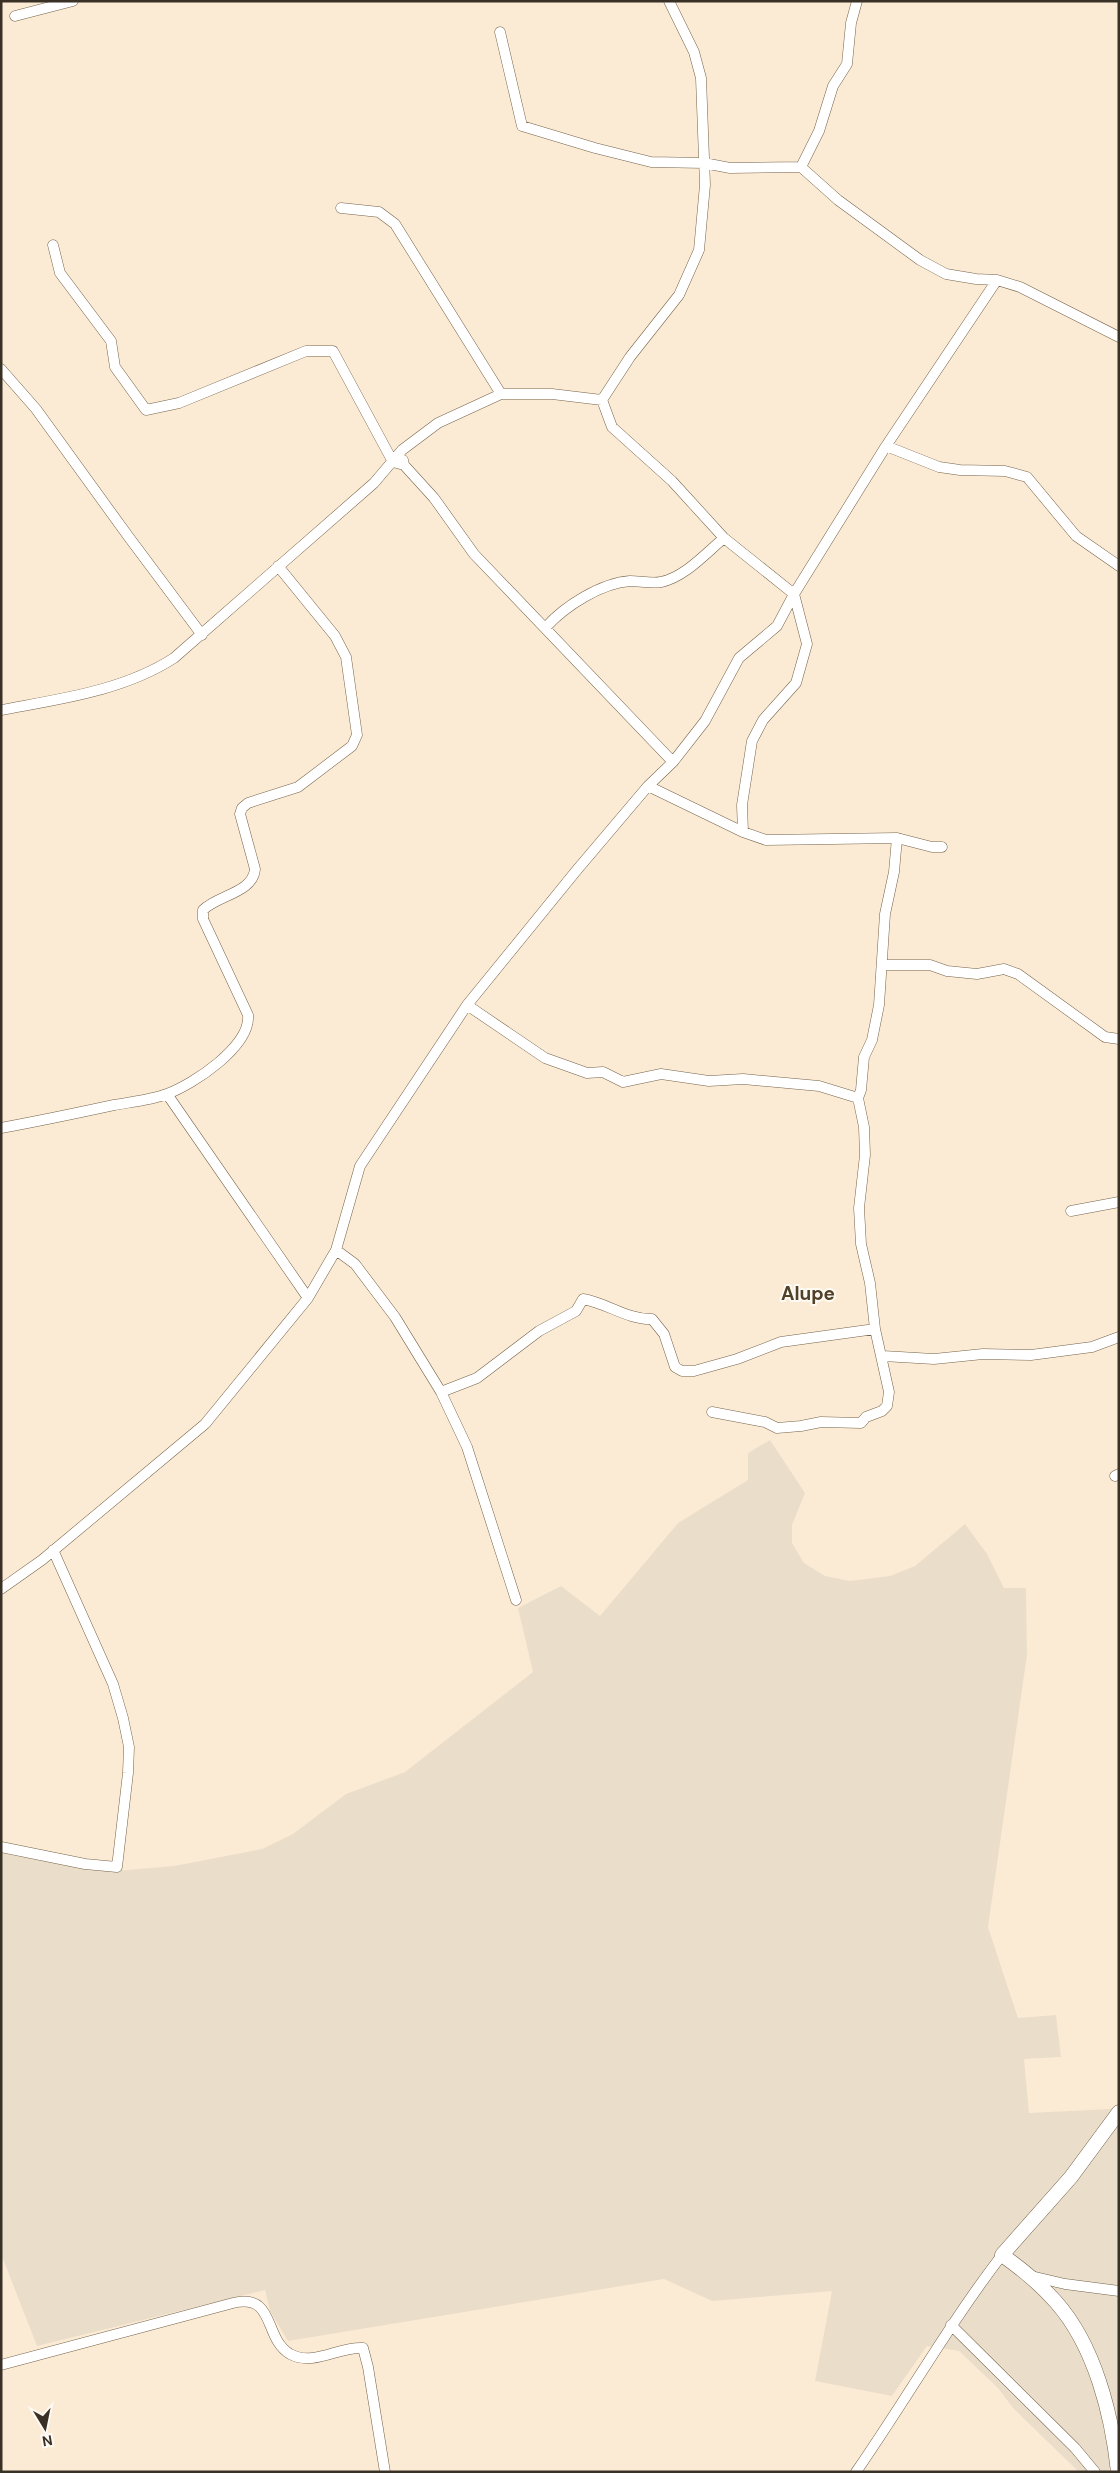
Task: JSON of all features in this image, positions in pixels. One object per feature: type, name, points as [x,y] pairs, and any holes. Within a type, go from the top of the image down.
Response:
[{"type":"street","points":[[15,16],[73,1]]},
{"type":"street","points":[[602,400],[630,357],[679,295],[699,250],[706,185],[701,78],[694,52],[669,1]]},
{"type":"street","points":[[801,167],[819,131],[834,86],[846,64],[851,23],[857,1]]},
{"type":"street","points":[[500,32],[522,126],[595,148],[651,162],[704,163],[730,168],[801,167],[838,200],[920,260],[946,274],[997,280],[1020,287],[1119,337]]},
{"type":"street","points":[[341,208],[378,212],[395,224],[501,394]]},
{"type":"street","points":[[53,244],[60,273],[111,341],[115,367],[146,410],[188,399],[306,351],[333,351],[392,462],[404,465],[434,498],[474,554],[546,627],[673,762]]},
{"type":"street","points":[[1,1589],[53,1550],[205,1424],[308,1298],[336,1250],[360,1166],[468,1005],[648,786],[673,762],[705,721],[739,658],[777,626],[794,594],[886,446],[997,280]]},
{"type":"street","points":[[1,369],[36,409],[202,635]]},
{"type":"street","points":[[1,710],[106,688],[158,668],[202,635],[374,483],[402,450],[438,423],[501,394],[552,394],[602,400]]},
{"type":"street","points":[[602,400],[612,427],[672,481],[724,538],[794,594],[807,644],[796,683],[763,720],[752,741],[742,805],[743,832]]},
{"type":"street","points":[[886,446],[939,468],[1005,471],[1027,478],[1076,536],[1119,566]]},
{"type":"street","points":[[402,450],[404,465]]},
{"type":"street","points":[[546,627],[568,607],[614,584],[629,581],[660,582],[674,577],[724,538]]},
{"type":"street","points":[[1,1128],[167,1094],[194,1080],[221,1060],[244,1036],[249,1025],[248,1015],[204,919],[203,910],[209,904],[248,885],[254,877],[255,869],[240,814],[242,808],[248,803],[298,787],[352,746],[357,735],[346,657],[335,636],[278,566]]},
{"type":"street","points":[[648,786],[743,832],[766,840],[897,838],[932,847],[942,847]]},
{"type":"street","points":[[712,1412],[764,1422],[777,1428],[821,1422],[861,1423],[866,1417],[882,1411],[887,1406],[889,1392],[875,1329],[870,1283],[861,1244],[859,1208],[866,1155],[864,1127],[858,1098],[861,1090],[864,1057],[872,1040],[879,1005],[884,914],[894,872],[897,838]]},
{"type":"street","points":[[882,965],[930,965],[947,971],[977,974],[1004,969],[1018,974],[1105,1037],[1119,1039]]},
{"type":"street","points":[[468,1005],[545,1058],[587,1073],[603,1072],[623,1082],[661,1074],[709,1081],[743,1078],[819,1086],[858,1098]]},
{"type":"street","points":[[167,1094],[308,1298]]},
{"type":"street","points":[[1071,1211],[1119,1202]]},
{"type":"street","points":[[336,1250],[355,1264],[375,1290],[414,1346],[440,1392],[467,1447],[516,1600]]},
{"type":"street","points":[[440,1392],[477,1378],[539,1331],[576,1311],[583,1299],[596,1301],[640,1320],[652,1319],[664,1334],[675,1367],[682,1371],[694,1371],[737,1359],[781,1342],[875,1329]]},
{"type":"street","points":[[882,1356],[934,1359],[983,1354],[1031,1356],[1092,1347],[1119,1337]]},
{"type":"street","points":[[1,1847],[85,1864],[117,1867],[128,1773],[128,1747],[123,1718],[113,1684],[53,1550]]},
{"type":"street","points":[[856,2472],[918,2380],[951,2325],[1002,2255],[1071,2177],[1119,2112]]},
{"type":"street","points":[[1002,2255],[1030,2275],[1058,2304],[1091,2360],[1106,2400],[1115,2438],[1118,2472]]},
{"type":"street","points":[[1030,2275],[1065,2284],[1119,2291]]},
{"type":"street","points":[[1,2365],[245,2300],[254,2302],[261,2306],[267,2320],[290,2354],[305,2358],[323,2357],[354,2347],[362,2348],[368,2367],[385,2472]]},
{"type":"street","points":[[951,2325],[1075,2448],[1095,2472]]},
{"type":"shaded area","points":[[770,1440],[805,1493],[792,1525],[792,1543],[804,1563],[825,1576],[850,1581],[890,1576],[915,1566],[965,1524],[987,1554],[1004,1588],[1026,1588],[1027,1655],[988,1927],[1018,2018],[1056,2015],[1061,2057],[1024,2059],[1029,2113],[1109,2109],[1119,2105],[1119,2452],[1108,2472],[1079,2472],[1013,2408],[998,2388],[959,2351],[927,2346],[892,2396],[815,2381],[832,2291],[712,2301],[664,2279],[288,2341],[270,2311],[265,2290],[37,2346],[1,2254],[1,1853],[75,1867],[116,1871],[174,1866],[262,1849],[293,1834],[346,1794],[405,1772],[533,1672],[518,1608],[561,1586],[600,1616],[678,1523],[748,1480],[748,1453]]},
{"type":"district","name":"Alupe","points":[[808,1293]]}]
